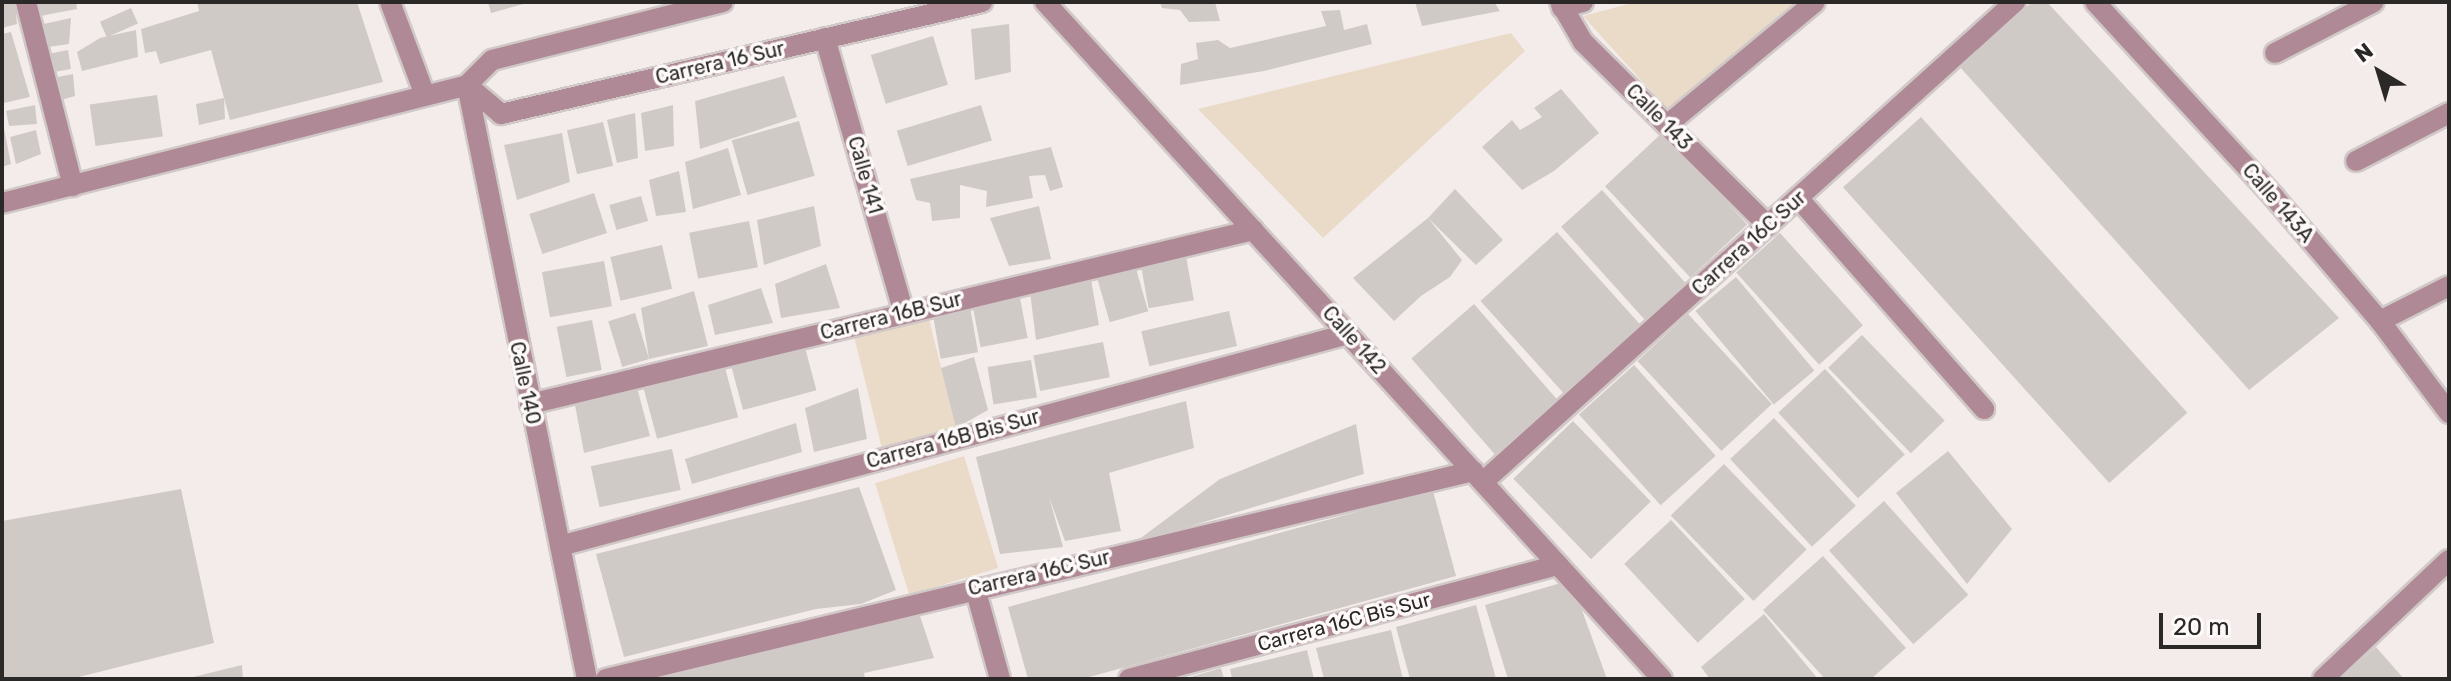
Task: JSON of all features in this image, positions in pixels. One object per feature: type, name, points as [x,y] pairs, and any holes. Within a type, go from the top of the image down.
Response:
[{"type":"street","points":[[26,2],[73,186]]},
{"type":"street","points":[[390,2],[425,95]]},
{"type":"street","points":[[2,203],[467,85],[492,60],[723,2]]},
{"type":"street","name":"Carrera 16 Sur","points":[[467,85],[501,114],[982,2]]},
{"type":"street","name":"Calle 142","points":[[1045,2],[1662,679]]},
{"type":"street","points":[[1561,5],[1583,2]]},
{"type":"street","points":[[1667,125],[1815,2]]},
{"type":"street","name":"Carrera 16C Sur","points":[[606,679],[975,588],[1478,477],[1799,199],[2015,2]]},
{"type":"street","name":"Calle 143A","points":[[2095,2],[2274,197],[2380,321],[2425,377],[2449,413]]},
{"type":"street","points":[[2275,53],[2374,2]]},
{"type":"street","name":"Calle 143","points":[[1561,5],[1583,42],[1768,226]]},
{"type":"street","name":"Calle 141","points":[[825,38],[904,313]]},
{"type":"street","name":"Calle 140","points":[[467,85],[587,679]]},
{"type":"street","points":[[2356,161],[2449,113]]},
{"type":"street","points":[[1799,199],[1984,409]]},
{"type":"street","name":"Carrera 16B Sur","points":[[530,404],[1253,230]]},
{"type":"street","points":[[2380,321],[2449,286]]},
{"type":"street","name":"Carrera 16B Bis Sur","points":[[560,546],[1348,334]]},
{"type":"street","points":[[2323,679],[2449,560]]},
{"type":"street","name":"Carrera 16C Bis Sur","points":[[1129,679],[1558,565]]},
{"type":"street","points":[[975,588],[1000,679]]},
{"type":"shaded area","points":[[1636,2],[1801,2],[1668,110],[1583,16]]},
{"type":"shaded area","points":[[1511,33],[1525,51],[1323,238],[1198,109]]},
{"type":"shaded area","points":[[927,311],[956,428],[882,447],[852,330]]},
{"type":"shaded area","points":[[964,456],[998,568],[909,595],[875,483]]},
{"type":"building","points":[[15,2],[17,24],[2,28],[2,4]]},
{"type":"building","points":[[38,2],[76,2],[77,9],[40,16]]},
{"type":"building","points":[[197,2],[357,2],[383,82],[230,120],[211,50],[160,64],[156,51],[145,53],[141,29],[199,11]]},
{"type":"building","points":[[488,2],[526,2],[527,3],[491,13]]},
{"type":"building","points":[[1160,2],[1215,2],[1220,21],[1189,22],[1180,10],[1162,8]]},
{"type":"building","points":[[1415,2],[1494,2],[1500,11],[1422,26]]},
{"type":"building","points":[[2032,2],[2047,2],[2339,318],[2249,390],[1959,66]]},
{"type":"building","points":[[131,8],[138,24],[107,37],[100,22]]},
{"type":"building","points":[[1340,10],[1344,30],[1367,24],[1372,44],[1264,71],[1180,85],[1181,64],[1198,59],[1196,43],[1218,40],[1230,48],[1326,26],[1321,11]]},
{"type":"building","points":[[71,18],[69,44],[41,48],[39,25]]},
{"type":"building","points":[[1009,24],[1011,72],[975,80],[971,29]]},
{"type":"building","points":[[136,30],[138,57],[82,71],[77,52],[100,38]]},
{"type":"building","points":[[11,32],[30,97],[4,103],[2,34]]},
{"type":"building","points":[[933,36],[948,85],[886,104],[871,55]]},
{"type":"building","points":[[68,50],[71,69],[54,72],[48,54]]},
{"type":"building","points":[[73,74],[75,96],[61,100],[53,78]]},
{"type":"building","points":[[784,76],[797,117],[700,149],[695,101]]},
{"type":"building","points":[[1561,89],[1599,133],[1554,171],[1522,190],[1482,147],[1512,120],[1520,130],[1542,117],[1534,108]]},
{"type":"building","points":[[157,95],[163,137],[96,146],[90,104]]},
{"type":"building","points":[[224,98],[225,119],[199,125],[196,104]]},
{"type":"building","points":[[35,105],[37,124],[9,126],[6,111]]},
{"type":"building","points":[[673,105],[674,146],[645,151],[641,113]]},
{"type":"building","points":[[981,105],[992,140],[908,166],[897,131]]},
{"type":"building","points":[[635,113],[638,158],[617,163],[607,120]]},
{"type":"building","points":[[1921,117],[2187,413],[2109,483],[1843,187]]},
{"type":"building","points":[[2,118],[11,164],[2,167]]},
{"type":"building","points":[[799,121],[815,176],[747,195],[732,140]]},
{"type":"building","points":[[603,122],[613,166],[577,174],[567,130]]},
{"type":"building","points":[[36,130],[41,154],[16,164],[10,137]]},
{"type":"building","points":[[562,133],[570,182],[517,200],[504,145]]},
{"type":"building","points":[[1662,133],[1747,224],[1690,278],[1605,186]]},
{"type":"building","points":[[1051,147],[1063,187],[1050,191],[1045,175],[1029,176],[1033,198],[986,207],[987,191],[960,185],[960,218],[932,221],[930,203],[916,200],[910,179]]},
{"type":"building","points":[[728,148],[741,195],[693,209],[685,162]]},
{"type":"building","points":[[679,171],[686,212],[656,216],[649,180]]},
{"type":"building","points":[[1455,189],[1503,240],[1476,265],[1428,218]]},
{"type":"building","points":[[1602,190],[1686,284],[1645,320],[1561,227]]},
{"type":"building","points":[[594,193],[607,233],[542,254],[529,214]]},
{"type":"building","points":[[641,196],[648,221],[616,230],[609,205]]},
{"type":"building","points":[[814,206],[821,246],[764,265],[757,220]]},
{"type":"building","points":[[1039,206],[1051,259],[1009,266],[990,218]]},
{"type":"building","points":[[1428,218],[1462,260],[1450,277],[1421,296],[1394,321],[1353,278]]},
{"type":"building","points":[[749,221],[758,267],[698,279],[689,233]]},
{"type":"building","points":[[1557,232],[1642,326],[1565,395],[1480,301]]},
{"type":"building","points":[[1780,233],[1863,325],[1819,365],[1736,272]]},
{"type":"building","points":[[662,245],[672,289],[620,301],[610,257]]},
{"type":"building","points":[[1185,250],[1194,300],[1149,308],[1140,258]]},
{"type":"building","points":[[604,261],[612,306],[550,317],[542,272]]},
{"type":"building","points":[[826,264],[840,308],[781,318],[775,284]]},
{"type":"building","points":[[1135,265],[1148,311],[1110,322],[1097,276]]},
{"type":"building","points":[[1090,274],[1099,325],[1036,340],[1030,292]]},
{"type":"building","points":[[1736,277],[1814,370],[1774,405],[1695,311]]},
{"type":"building","points":[[761,288],[773,323],[715,335],[708,305]]},
{"type":"building","points":[[1018,288],[1028,338],[981,347],[971,297]]},
{"type":"building","points":[[694,291],[708,346],[649,359],[641,308]]},
{"type":"building","points":[[969,301],[978,352],[941,359],[932,308]]},
{"type":"building","points":[[1474,304],[1557,400],[1495,454],[1411,358]]},
{"type":"building","points":[[1229,311],[1237,346],[1149,366],[1141,331]]},
{"type":"building","points":[[635,313],[649,359],[622,367],[608,321]]},
{"type":"building","points":[[1688,314],[1772,404],[1721,451],[1638,361]]},
{"type":"building","points":[[592,320],[602,370],[566,377],[557,327]]},
{"type":"building","points":[[1862,335],[1945,421],[1911,453],[1828,368]]},
{"type":"building","points":[[1103,342],[1110,377],[1040,391],[1033,356]]},
{"type":"building","points":[[804,344],[816,390],[743,410],[731,364]]},
{"type":"building","points":[[974,357],[988,410],[956,428],[941,368]]},
{"type":"building","points":[[1031,360],[1037,398],[993,404],[988,367]]},
{"type":"building","points":[[724,364],[738,417],[657,439],[643,386]]},
{"type":"building","points":[[1634,365],[1716,456],[1661,505],[1579,415]]},
{"type":"building","points":[[1825,369],[1905,455],[1858,498],[1778,413]]},
{"type":"building","points":[[636,384],[650,436],[584,453],[575,405]]},
{"type":"building","points":[[858,388],[867,439],[814,452],[805,408]]},
{"type":"building","points":[[1186,401],[1194,448],[1109,473],[1121,531],[1065,541],[1049,497],[1063,547],[1000,554],[976,457]]},
{"type":"building","points":[[1774,418],[1856,506],[1812,547],[1730,459]]},
{"type":"building","points":[[1573,421],[1651,502],[1591,559],[1513,479]]},
{"type":"building","points":[[796,423],[802,452],[692,484],[685,459]]},
{"type":"building","points":[[1356,424],[1364,474],[1134,543],[1220,479]]},
{"type":"building","points":[[672,449],[681,490],[600,507],[591,466]]},
{"type":"building","points":[[1948,451],[2012,529],[1967,584],[1896,493]]},
{"type":"building","points":[[1724,464],[1807,550],[1753,601],[1671,515]]},
{"type":"building","points":[[859,487],[896,590],[861,604],[816,609],[624,657],[596,554]]},
{"type":"building","points":[[181,489],[214,643],[71,679],[2,679],[2,521]]},
{"type":"building","points":[[1433,491],[1456,576],[1082,679],[1028,679],[1008,607]]},
{"type":"building","points":[[1884,501],[1968,595],[1913,644],[1829,551]]},
{"type":"building","points":[[1671,520],[1745,599],[1698,643],[1624,564]]},
{"type":"building","points":[[1823,556],[1906,648],[1871,679],[1825,679],[1763,610]]},
{"type":"building","points":[[1571,580],[1607,679],[1508,679],[1485,605]]},
{"type":"building","points":[[1476,605],[1496,679],[1410,679],[1396,627]]},
{"type":"building","points":[[918,610],[934,658],[864,673],[865,679],[653,679]]},
{"type":"building","points":[[1764,614],[1818,679],[1710,679],[1701,667]]},
{"type":"building","points":[[1391,630],[1403,679],[1324,679],[1316,648]]},
{"type":"building","points":[[2376,647],[2404,679],[2340,679]]},
{"type":"building","points":[[1307,650],[1314,679],[1232,679],[1230,669]]},
{"type":"building","points":[[242,665],[243,679],[189,679],[189,678]]},
{"type":"building","points":[[1221,668],[1224,679],[1187,679],[1187,678]]}]
